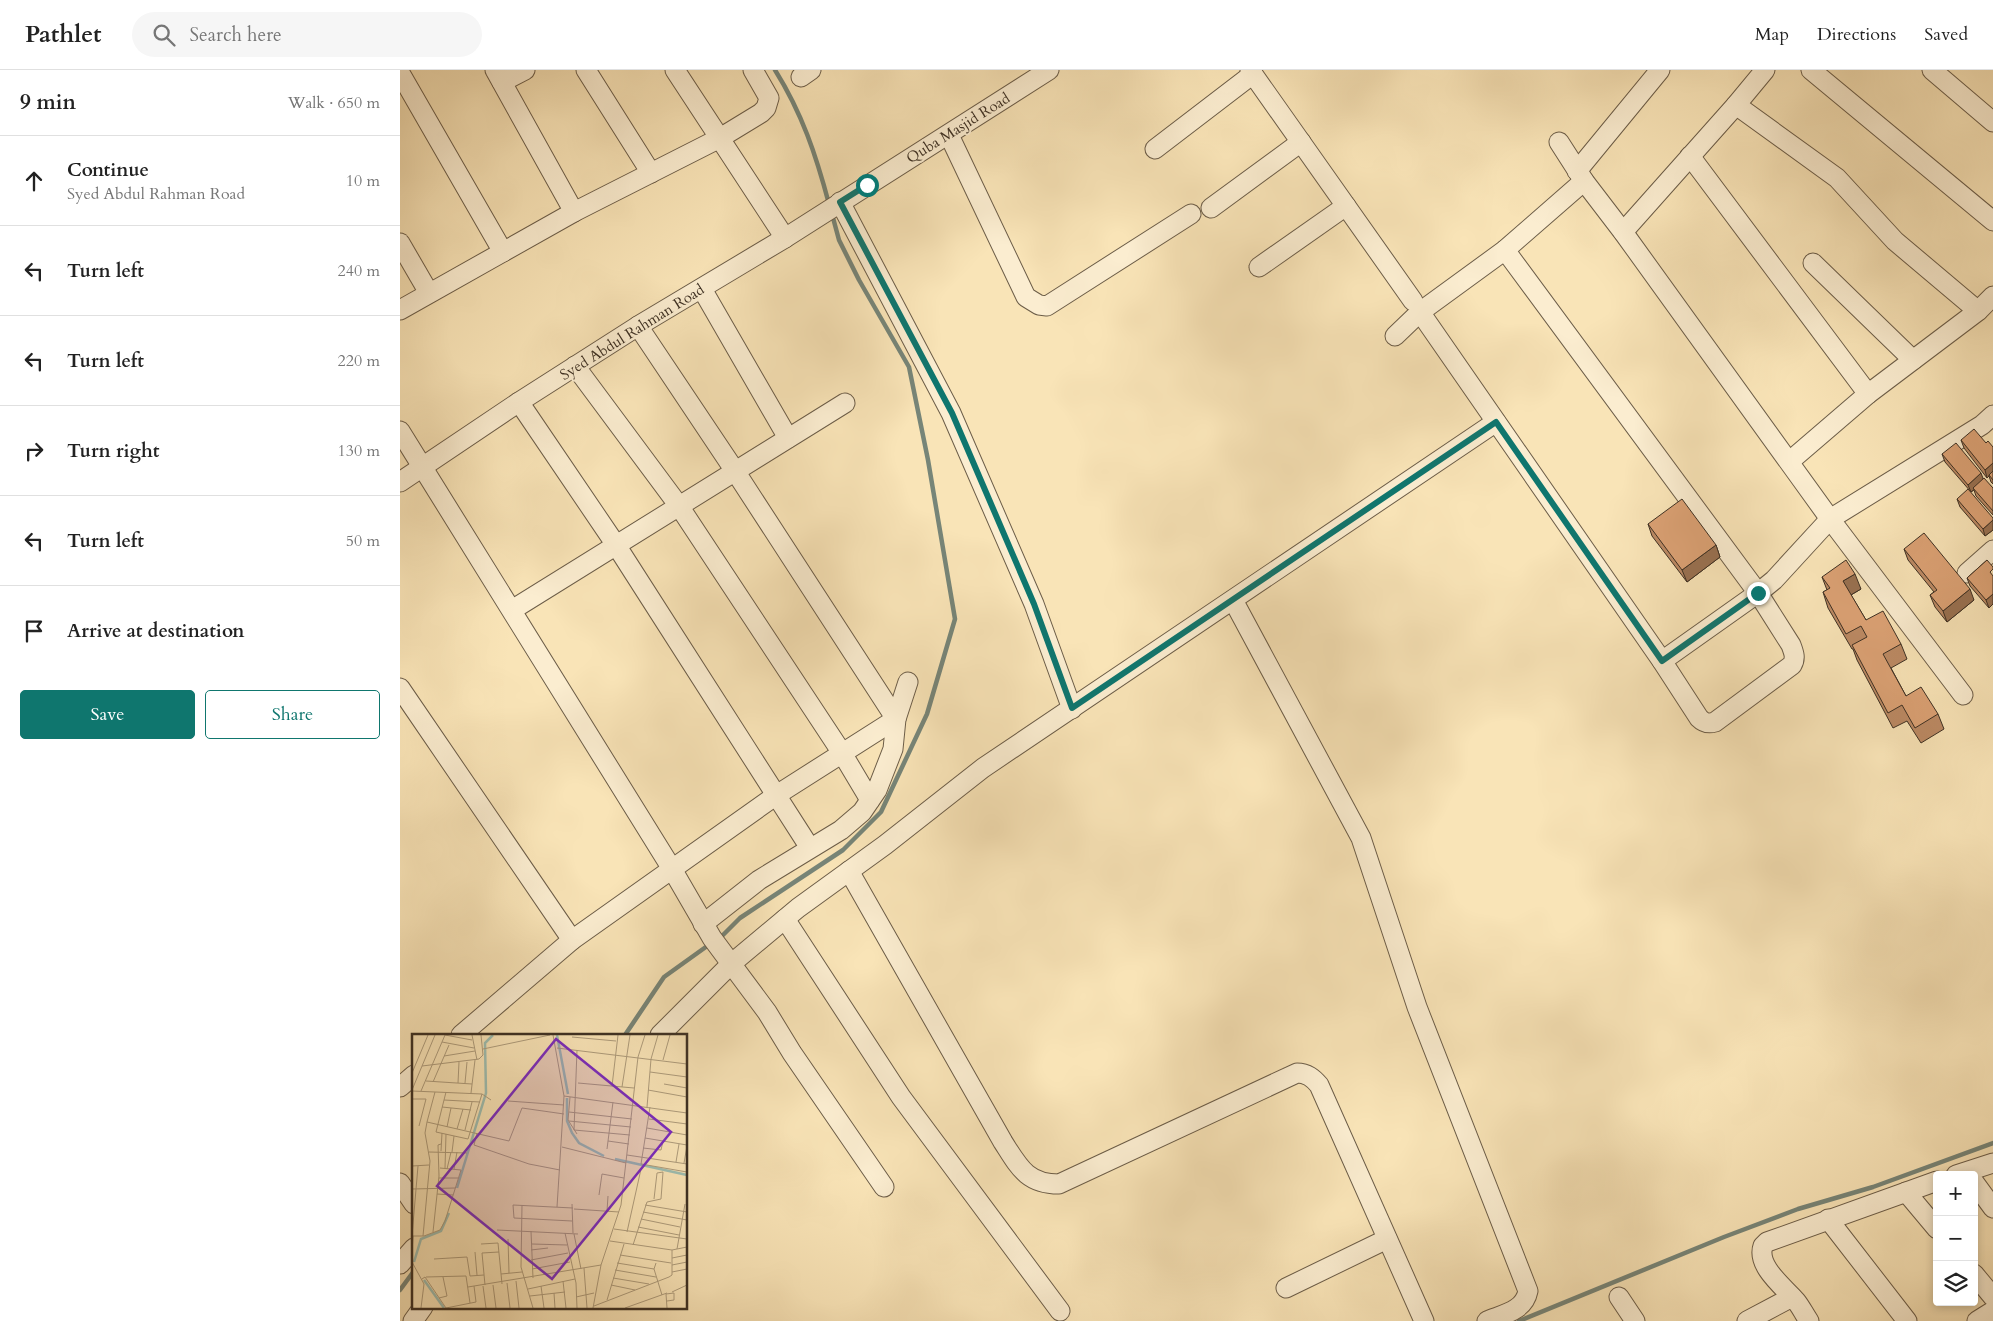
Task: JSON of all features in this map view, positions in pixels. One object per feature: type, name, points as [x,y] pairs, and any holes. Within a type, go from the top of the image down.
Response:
[{"type":"street","points":[[525,70],[499,76],[574,212]]},
{"type":"street","points":[[586,70],[651,173]]},
{"type":"street","points":[[675,70],[785,238]]},
{"type":"street","points":[[400,310],[574,212],[720,138],[766,108],[769,98],[753,70]]},
{"type":"street","name":"Quba Masjid Road","points":[[867,185],[949,135],[1049,70]]},
{"type":"street","points":[[1395,336],[1416,307],[1505,250],[1581,176],[1660,70]]},
{"type":"street","points":[[1623,232],[1765,70]]},
{"type":"street","points":[[1811,70],[1993,221]]},
{"type":"street","points":[[1932,70],[1993,122]]},
{"type":"street","points":[[1155,149],[1251,72],[1662,661],[1699,718],[1709,724],[1715,722],[1792,665],[1795,660],[1791,646],[1758,593],[1505,250]]},
{"type":"street","points":[[400,73],[503,252]]},
{"type":"street","points":[[1736,105],[1837,178],[1895,241],[1978,311]]},
{"type":"street","points":[[949,135],[1026,297],[1039,305],[1047,306],[1191,214]]},
{"type":"street","points":[[1211,208],[1301,142]]},
{"type":"street","points":[[1559,142],[1581,176],[1830,518],[1963,695]]},
{"type":"street","points":[[1690,156],[1868,394]]},
{"type":"street","name":"Syed Abdul Rahman Road","points":[[400,482],[575,366],[785,238],[867,185]]},
{"type":"street","points":[[840,202],[952,413],[1034,604],[1072,708]]},
{"type":"street","points":[[1260,267],[1346,206]]},
{"type":"street","points":[[400,243],[429,293]]},
{"type":"street","points":[[1813,263],[1913,360]]},
{"type":"street","points":[[702,289],[788,438]]},
{"type":"street","points":[[1790,461],[1868,394],[1978,311],[1993,296]]},
{"type":"street","points":[[638,326],[735,471],[896,719]]},
{"type":"street","points":[[575,366],[679,506],[842,753],[870,800]]},
{"type":"street","points":[[519,402],[616,545],[810,848]]},
{"type":"street","points":[[512,610],[845,403]]},
{"type":"street","points":[[1662,661],[1774,580],[1830,518],[1982,425],[1993,416]]},
{"type":"street","points":[[716,944],[785,919],[983,768],[1496,422]]},
{"type":"street","points":[[400,431],[672,869],[716,944],[767,1012],[792,1053],[884,1187]]},
{"type":"street","points":[[1967,572],[1993,550]]},
{"type":"street","points":[[1233,600],[1361,838],[1417,1007],[1528,1291],[1527,1299],[1518,1309],[1487,1321]]},
{"type":"street","points":[[661,1034],[716,944],[760,880],[841,830],[862,812],[877,790],[893,749],[896,719],[908,682]]},
{"type":"street","points":[[400,688],[406,711],[572,940]]},
{"type":"street","points":[[462,1034],[572,940],[775,796],[896,719]]},
{"type":"street","points":[[849,871],[1003,1142],[1019,1166],[1031,1179],[1045,1184],[1060,1184],[1297,1073],[1302,1073],[1319,1085],[1424,1321]]},
{"type":"street","points":[[785,919],[901,1097],[1060,1311]]},
{"type":"street","points":[[400,1087],[412,1077]]},
{"type":"street","points":[[1976,1171],[1993,1163]]},
{"type":"street","points":[[400,1183],[408,1202]]},
{"type":"street","points":[[1809,1321],[1792,1297],[1765,1266],[1762,1257],[1763,1246],[1767,1242],[1828,1219],[1933,1183]]},
{"type":"street","points":[[1978,1190],[1993,1208]]},
{"type":"street","points":[[1906,1192],[1933,1224]]},
{"type":"street","points":[[1828,1219],[1907,1321]]},
{"type":"street","points":[[1286,1288],[1387,1239]]},
{"type":"street","points":[[400,1264],[412,1250]]},
{"type":"street","points":[[1978,1279],[1993,1297]]},
{"type":"street","points":[[1619,1297],[1635,1321]]},
{"type":"street","points":[[1746,1321],[1792,1297]]},
{"type":"street","points":[[413,1321],[422,1308]]},
{"type":"street","points":[[1977,1321],[1993,1312]]},
{"type":"building","points":[[1974,429],[1986,443],[1988,441],[1993,447],[1993,463],[1985,470],[1961,440]]},
{"type":"building","points":[[1956,443],[1981,473],[1968,485],[1942,454]]},
{"type":"building","points":[[1993,471],[1993,480],[1989,475]]},
{"type":"building","points":[[1984,478],[1993,488],[1993,511],[1973,488]]},
{"type":"building","points":[[1968,489],[1993,518],[1983,529],[1957,499]]},
{"type":"building","points":[[1682,499],[1716,545],[1682,570],[1648,524]]},
{"type":"building","points":[[1924,533],[1970,589],[1943,611],[1930,595],[1937,590],[1904,549]]},
{"type":"building","points":[[1846,560],[1855,574],[1843,581],[1866,620],[1883,611],[1901,644],[1883,654],[1906,696],[1921,687],[1938,714],[1915,728],[1902,705],[1888,713],[1852,645],[1867,637],[1861,626],[1846,634],[1823,592],[1830,588],[1822,577]]},
{"type":"building","points":[[1987,560],[1993,567],[1990,572],[1993,576],[1993,594],[1986,600],[1967,578]]},
{"type":"waterway","points":[[775,70],[801,118],[819,168],[829,204]]},
{"type":"waterway","points":[[719,939],[740,918],[843,850],[881,812],[927,714],[955,619],[928,460],[909,367],[859,280],[839,240],[832,214]]},
{"type":"waterway","points":[[626,1034],[664,977],[710,944]]},
{"type":"waterway","points":[[1519,1321],[1724,1237],[1798,1209],[1873,1187],[1993,1143]]},
{"type":"waterway","points":[[400,1290],[412,1274]]},
{"type":"route","points":[[867,185],[840,202],[952,413],[1034,604],[1072,708],[1496,422],[1662,661],[1758,593]]}]
